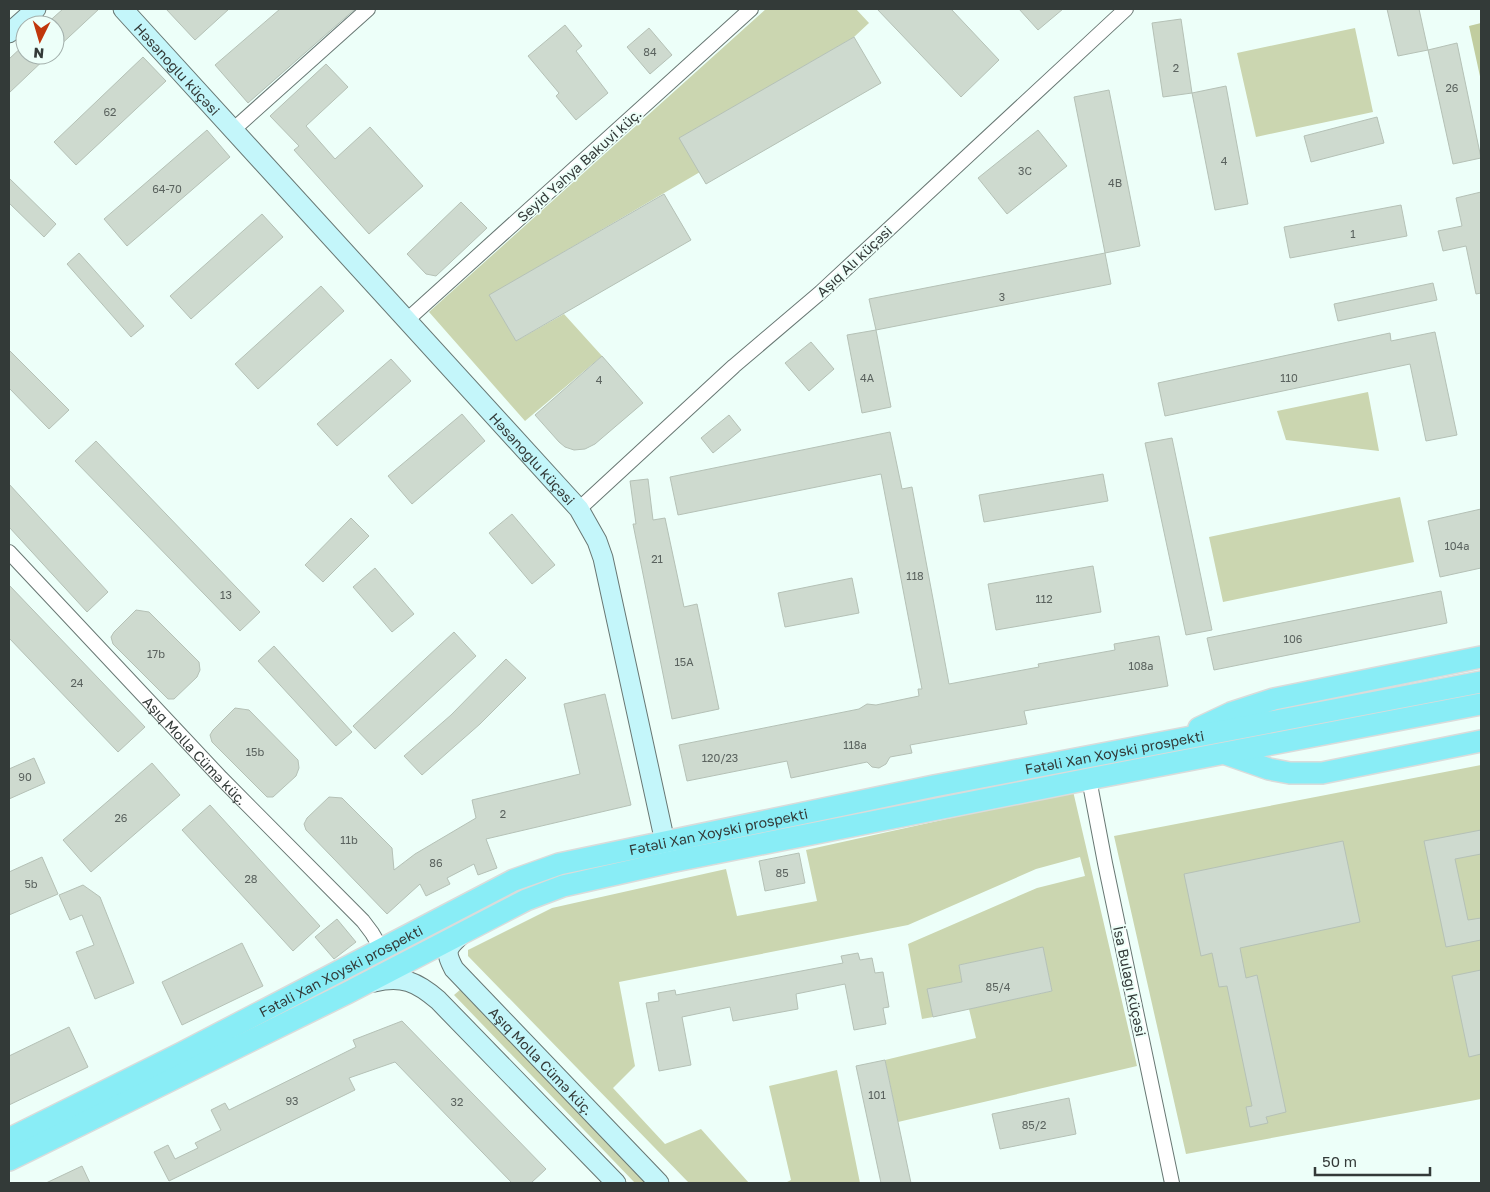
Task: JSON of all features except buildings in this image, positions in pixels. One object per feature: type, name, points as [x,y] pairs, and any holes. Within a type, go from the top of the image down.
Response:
[{"type":"main road","points":[[1172,741],[1231,713],[1274,699],[1481,657]]},
{"type":"main road","name":"Fətəli Xan Xoyski prospekti","points":[[9,1139],[182,1053],[493,891],[540,870],[559,864],[944,784],[1481,682]]},
{"type":"main road","name":"Fətəli Xan Xoyski prospekti","points":[[9,1160],[365,984],[526,900],[554,889],[670,862],[1481,704]]},
{"type":"main road","points":[[1226,754],[1269,769],[1290,773],[1313,773],[1481,741]]},
{"type":"street","points":[[9,33],[36,9]]},
{"type":"street","name":"Həsənoğlu küçəsi","points":[[123,9],[579,509],[597,541],[603,558],[670,862]]},
{"type":"street","points":[[234,129],[368,9]]},
{"type":"street","name":"Seyid Yəhya Bakuvi küç.","points":[[408,320],[751,9]]},
{"type":"street","name":"Aşıq Alı küçəsi","points":[[579,509],[734,366],[822,292],[1126,9]]},
{"type":"street","name":"Aşıq Molla Cümə küç.","points":[[9,552],[221,778],[363,921],[382,950]]},
{"type":"street","name":"İsa Bulağı küçəsi","points":[[1089,779],[1172,1183]]},
{"type":"street","name":"Aşıq Molla Cümə küç.","points":[[463,932],[448,949],[448,955],[454,969],[658,1183]]},
{"type":"street","points":[[438,1000],[461,978]]},
{"type":"street","points":[[365,984],[398,979],[426,989],[616,1183]]},
{"type":"green space","points":[[766,9],[856,9],[869,23],[854,37],[680,138],[700,172],[490,295],[516,341],[564,314],[602,356],[525,421],[429,312]]},
{"type":"green space","points":[[1481,23],[1481,81],[1469,26]]},
{"type":"green space","points":[[1355,28],[1373,112],[1256,137],[1237,53]]},
{"type":"green space","points":[[1368,392],[1379,451],[1286,440],[1277,411]]},
{"type":"green space","points":[[1400,497],[1414,562],[1223,602],[1209,537]]},
{"type":"green space","points":[[1481,765],[1481,1099],[1186,1154],[1114,836]]},
{"type":"green space","points":[[1073,791],[1137,1066],[898,1122],[885,1060],[976,1038],[969,1009],[1052,991],[1043,948],[959,965],[962,982],[928,989],[933,1017],[922,1019],[908,944],[1037,888],[1085,876],[1080,857],[1036,869],[908,925],[619,982],[635,1066],[613,1088],[665,1144],[701,1129],[749,1183],[689,1183],[468,956],[468,950],[552,908],[726,869],[737,916],[817,901],[806,850]]},
{"type":"green space","points":[[461,989],[647,1183],[635,1183],[454,995]]},
{"type":"green space","points":[[837,1070],[860,1183],[785,1183],[791,1180],[769,1086]]}]
